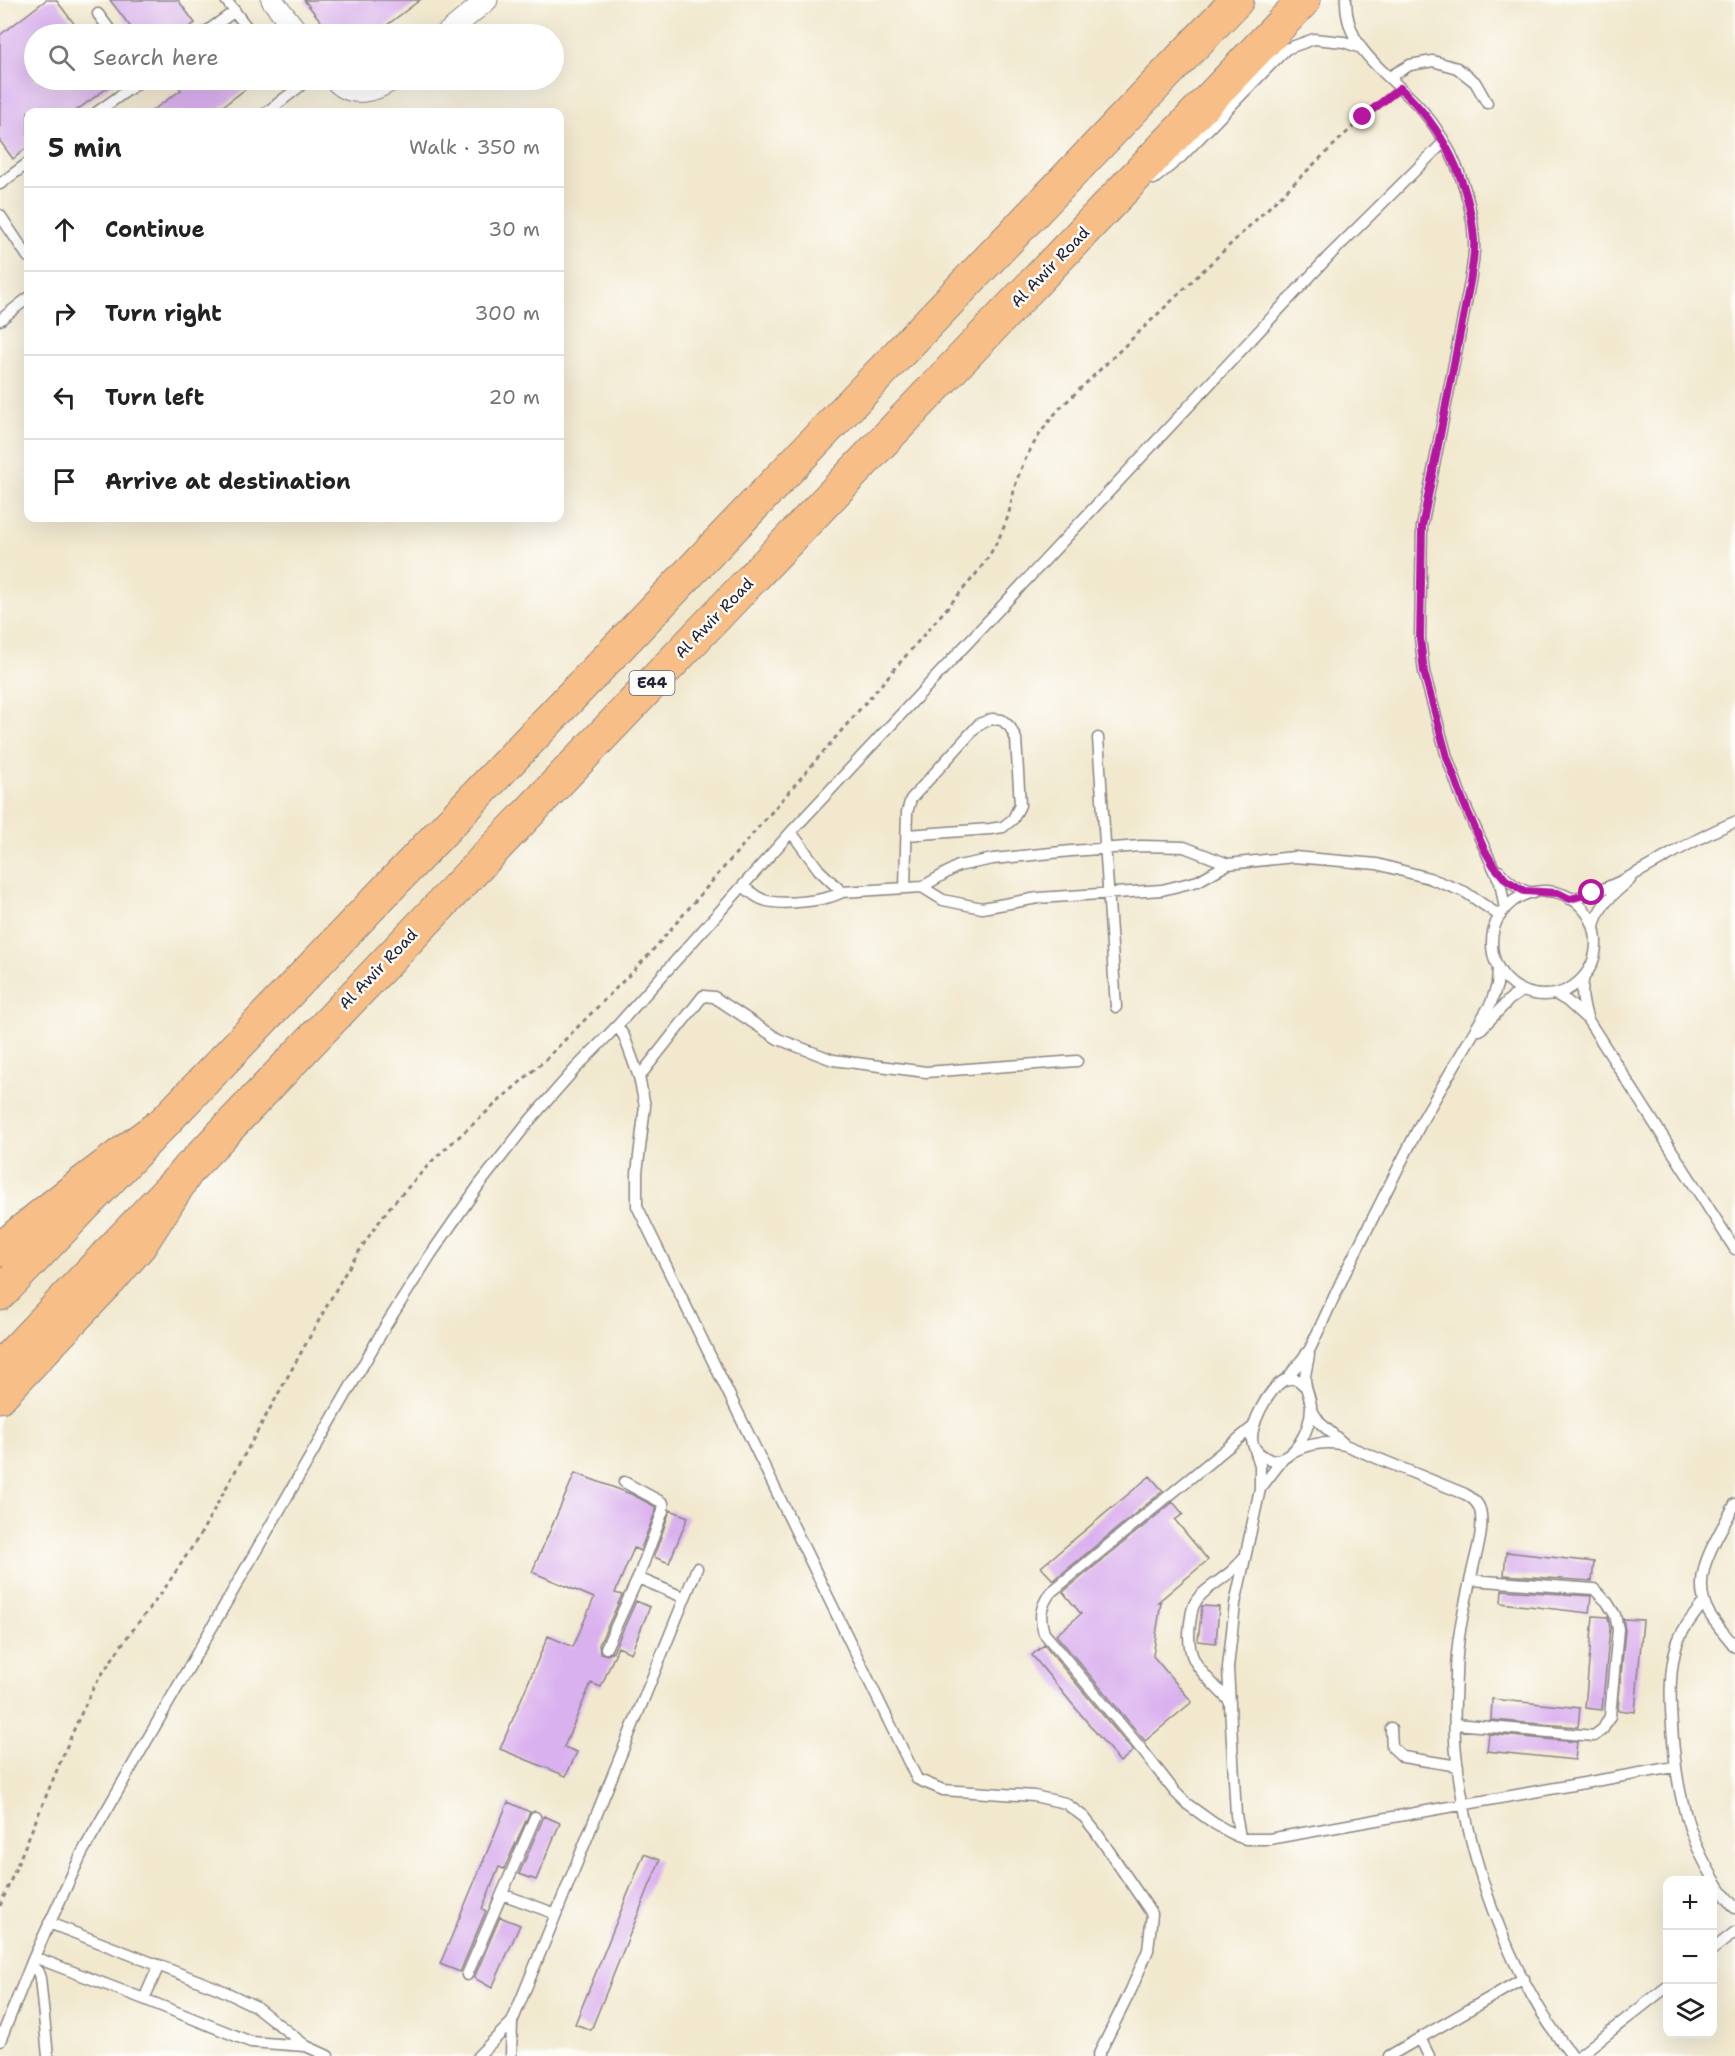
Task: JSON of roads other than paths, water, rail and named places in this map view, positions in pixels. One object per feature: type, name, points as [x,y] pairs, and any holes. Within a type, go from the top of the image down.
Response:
[{"type":"highway","name":"Al Awir Road","points":[[0,1367],[1304,0]]},
{"type":"highway","name":"E44","points":[[0,1294],[1235,1]]},
{"type":"highway","points":[[0,1250],[63,1198],[166,1121]]},
{"type":"highway","points":[[0,1396],[140,1245],[190,1167]]},
{"type":"street","points":[[272,0],[291,24]]},
{"type":"street","points":[[458,24],[487,0]]},
{"type":"street","points":[[351,90],[367,92],[374,90]]},
{"type":"lane","points":[[226,0],[245,24]]},
{"type":"lane","points":[[1346,0],[1346,15],[1358,47],[1423,111],[1444,142],[1462,179],[1471,210],[1474,243],[1470,282],[1422,527],[1420,638],[1424,672],[1447,757],[1484,849],[1500,882],[1503,912]]},
{"type":"lane","points":[[217,24],[235,11]]},
{"type":"lane","points":[[98,14],[106,24]]},
{"type":"lane","points":[[1099,216],[1144,186],[1181,157],[1286,49],[1314,39],[1337,40],[1358,47]]},
{"type":"lane","points":[[1389,77],[1410,65],[1433,61],[1457,68],[1475,82],[1487,103]]},
{"type":"lane","points":[[104,108],[128,90]]},
{"type":"lane","points":[[272,108],[294,91]]},
{"type":"lane","points":[[0,2041],[32,1961],[88,1843],[386,1325],[431,1254],[479,1185],[531,1119],[791,832],[1315,272],[1444,142]]},
{"type":"lane","points":[[0,184],[24,166]]},
{"type":"lane","points":[[0,215],[24,251]]},
{"type":"lane","points":[[0,320],[24,301]]},
{"type":"lane","points":[[905,888],[907,812],[911,799],[979,724],[992,719],[1002,720],[1010,727],[1016,739],[1020,805],[1014,819],[1003,827],[990,829],[907,835]]},
{"type":"lane","points":[[1098,738],[1116,1007]]},
{"type":"lane","points":[[1570,899],[1602,890],[1712,831],[1735,822]]},
{"type":"lane","points":[[791,832],[819,870],[842,892]]},
{"type":"lane","points":[[742,886],[766,901],[807,901],[832,898],[842,892],[922,887],[958,866],[993,859],[1141,846],[1184,847],[1228,864]]},
{"type":"lane","points":[[1484,849],[1506,880],[1524,891],[1533,893]]},
{"type":"lane","points":[[922,887],[943,900],[982,908],[1038,898],[1162,891],[1198,881],[1228,864],[1294,857],[1377,864],[1465,892],[1503,912]]},
{"type":"lane","points":[[1588,1020],[1582,1000],[1582,985],[1596,945],[1595,919],[1605,904],[1623,885],[1647,867]]},
{"type":"lane","points":[[1584,976],[1571,987],[1556,994],[1539,995],[1522,991],[1508,981],[1498,968],[1492,951],[1493,934],[1503,912],[1524,895],[1541,891],[1558,893],[1570,899],[1586,913],[1594,928]]},
{"type":"lane","points":[[1240,1837],[1236,1815],[1230,1658],[1235,1604],[1260,1489],[1260,1465],[1251,1438],[1254,1426],[1269,1394],[1287,1379],[1310,1349],[1346,1271],[1413,1140],[1495,993],[1498,968]]},
{"type":"lane","points":[[1461,1053],[1483,1026],[1510,999],[1522,991]]},
{"type":"lane","points":[[1556,994],[1588,1020],[1735,1249]]},
{"type":"lane","points":[[639,1077],[703,996],[714,997],[778,1039],[833,1059],[926,1072],[1077,1061]]},
{"type":"lane","points":[[617,1026],[624,1036],[639,1077],[645,1106],[637,1173],[637,1206],[917,1779],[943,1790],[1034,1796],[1065,1803],[1084,1817],[1096,1832],[1152,1914],[1148,1950],[1098,2056]]},
{"type":"lane","points":[[1294,1450],[1306,1427],[1311,1409],[1305,1377],[1310,1349]]},
{"type":"lane","points":[[1287,1379],[1298,1380],[1306,1387]]},
{"type":"lane","points":[[1311,1409],[1320,1424],[1345,1445]]},
{"type":"lane","points":[[1254,1426],[1050,1593],[1043,1603],[1040,1615],[1044,1633],[1175,1792],[1198,1813],[1240,1837],[1269,1839],[1674,1767]]},
{"type":"lane","points":[[1260,1489],[1282,1459],[1294,1450],[1314,1443],[1334,1442],[1474,1499],[1479,1506],[1481,1540],[1460,1629],[1456,1663],[1455,1724],[1463,1804],[1479,1872],[1509,1950],[1539,2007],[1572,2056]]},
{"type":"lane","points":[[1253,1447],[1269,1460],[1282,1459]]},
{"type":"lane","points":[[606,1648],[638,1578],[663,1511],[663,1503],[624,1482]]},
{"type":"lane","points":[[1735,1504],[1702,1570],[1701,1585],[1704,1602],[1710,1615],[1735,1647]]},
{"type":"lane","points":[[1230,1702],[1195,1663],[1189,1650],[1189,1631],[1193,1604],[1237,1566],[1245,1554]]},
{"type":"lane","points":[[511,2056],[512,2022],[697,1568]]},
{"type":"lane","points":[[638,1578],[685,1598]]},
{"type":"lane","points":[[1455,1724],[1594,1736],[1603,1729],[1610,1716],[1618,1629],[1615,1615],[1602,1595],[1594,1589],[1471,1580]]},
{"type":"lane","points":[[1704,1602],[1677,1643],[1670,1693],[1674,1767],[1683,1811],[1705,1866],[1721,1892],[1735,1908]]},
{"type":"lane","points":[[1391,1728],[1392,1747],[1403,1757],[1458,1766]]},
{"type":"lane","points":[[467,1975],[535,1817]]},
{"type":"lane","points":[[502,1894],[556,1914]]},
{"type":"lane","points":[[49,1923],[159,1965],[255,2006],[306,2046],[328,2056]]},
{"type":"lane","points":[[1717,1947],[1735,1932]]},
{"type":"lane","points":[[32,1961],[144,1999],[251,2042],[306,2046]]},
{"type":"lane","points":[[32,1961],[40,1978],[48,2056]]},
{"type":"lane","points":[[144,1999],[159,1965]]},
{"type":"lane","points":[[1389,2056],[1524,1978]]},
{"type":"lane","points":[[1579,2056],[1663,1990]]},
{"type":"lane","points":[[478,2056],[512,2022]]},
{"type":"lane","points":[[1420,2038],[1429,2056]]}]
